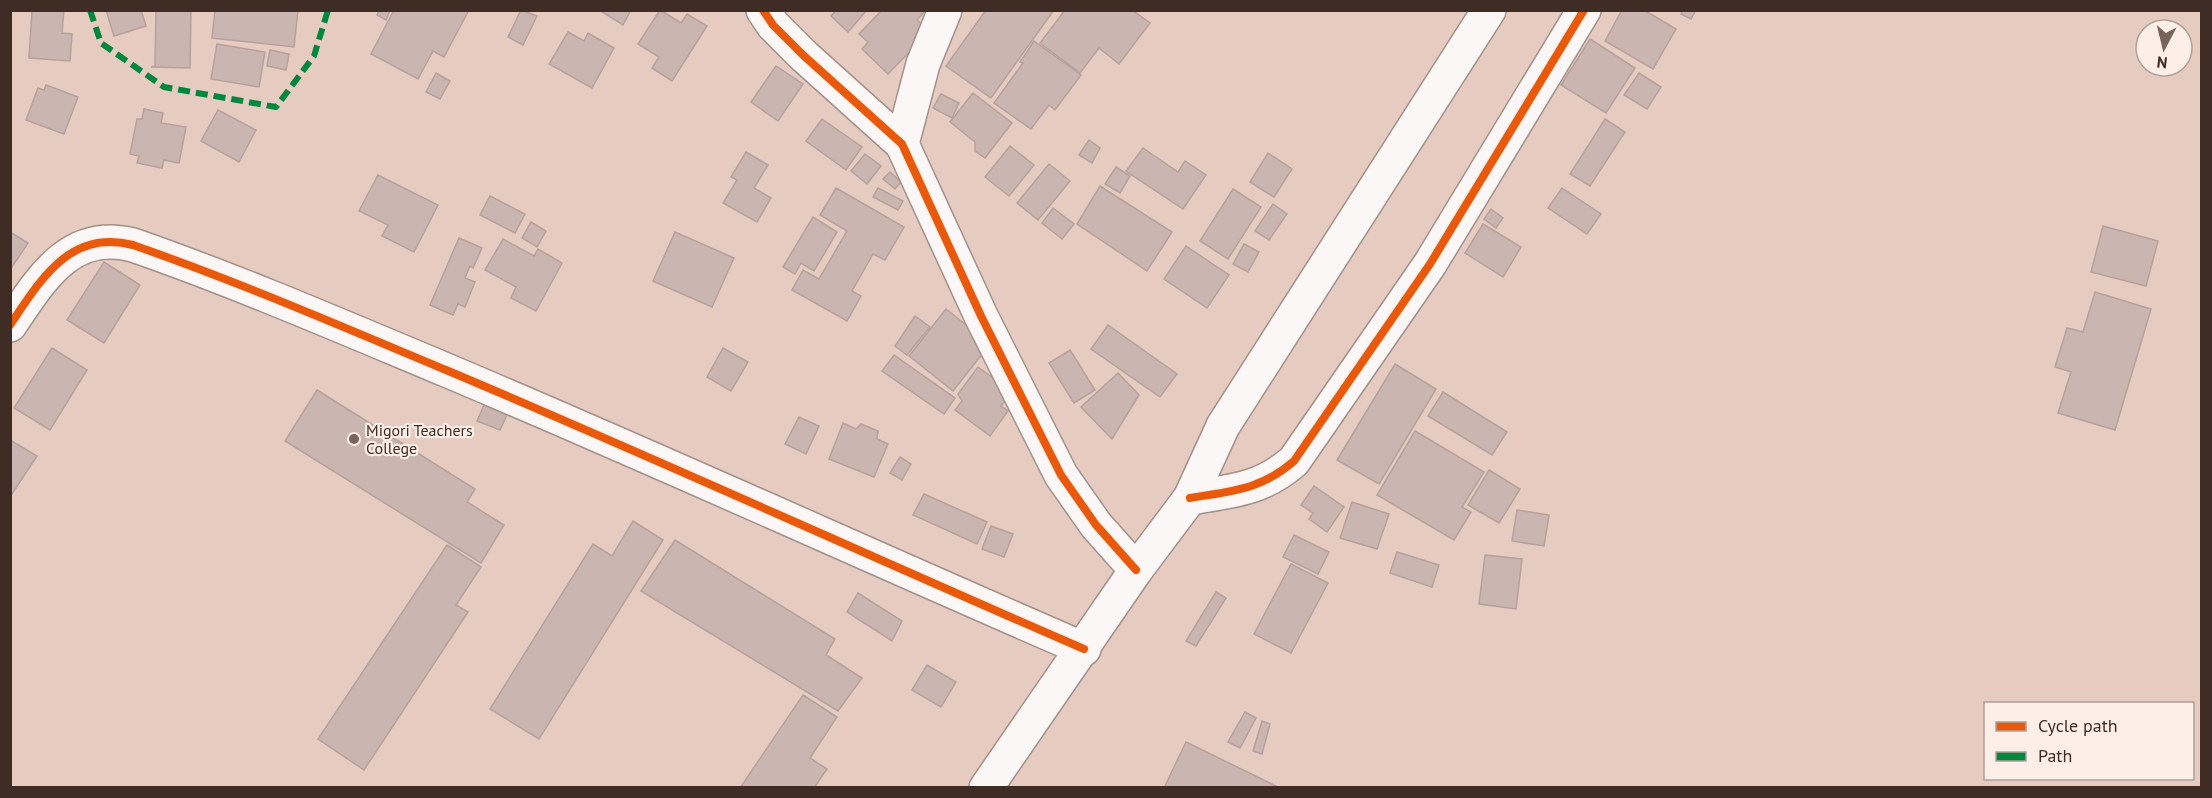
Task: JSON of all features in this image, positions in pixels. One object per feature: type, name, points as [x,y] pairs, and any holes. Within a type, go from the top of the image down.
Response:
[{"type":"main road","points":[[763,10],[773,25],[802,55],[902,144],[986,326],[1061,475],[1096,525],[1136,570]]},
{"type":"main road","points":[[902,144],[923,64],[945,10]]},
{"type":"main road","points":[[986,788],[1084,649],[1136,570],[1190,498],[1223,426],[1489,10]]},
{"type":"main road","points":[[1190,498],[1251,488],[1277,475],[1294,461],[1430,264],[1584,10]]},
{"type":"main road","points":[[10,325],[50,270],[79,247],[97,241],[113,240],[133,245],[388,346],[620,443],[834,541],[1084,649]]},
{"type":"building","points":[[32,10],[64,10],[62,33],[72,34],[70,61],[29,58]]},
{"type":"building","points":[[106,10],[141,10],[146,26],[114,36]]},
{"type":"building","points":[[156,10],[191,10],[190,68],[151,67],[155,66]]},
{"type":"building","points":[[215,10],[298,10],[294,47],[212,38]]},
{"type":"building","points":[[379,10],[390,10],[386,20],[377,15]]},
{"type":"building","points":[[394,10],[469,10],[444,57],[433,51],[418,79],[371,54]]},
{"type":"building","points":[[521,10],[537,16],[523,45],[508,37]]},
{"type":"building","points":[[599,10],[631,10],[623,25]]},
{"type":"building","points":[[660,10],[681,23],[687,14],[707,26],[672,81],[652,68],[659,57],[638,44]]},
{"type":"building","points":[[836,10],[867,10],[848,32],[831,16]]},
{"type":"building","points":[[882,10],[926,10],[917,20],[929,32],[888,74],[862,49],[868,42],[859,34]]},
{"type":"building","points":[[986,10],[1054,10],[991,98],[946,66]]},
{"type":"building","points":[[1065,10],[1132,10],[1150,23],[1119,64],[1099,48],[1080,73],[1040,43]]},
{"type":"building","points":[[1622,10],[1644,10],[1676,29],[1653,69],[1605,41]]},
{"type":"building","points":[[1682,10],[1696,10],[1691,19],[1681,14]]},
{"type":"building","points":[[568,32],[584,41],[588,33],[614,48],[592,88],[549,64]]},
{"type":"building","points":[[1590,39],[1635,68],[1606,113],[1561,85]]},
{"type":"building","points":[[1034,41],[1081,75],[1055,110],[1049,105],[1031,129],[994,103],[1023,63],[1020,62]]},
{"type":"building","points":[[217,44],[265,52],[259,87],[211,79]]},
{"type":"building","points":[[270,50],[289,54],[286,70],[267,66]]},
{"type":"building","points":[[776,66],[803,84],[778,121],[751,102]]},
{"type":"building","points":[[436,73],[450,81],[440,99],[426,92]]},
{"type":"building","points":[[1639,73],[1661,87],[1647,109],[1624,95]]},
{"type":"building","points":[[46,85],[78,97],[64,134],[26,120],[38,88],[44,90]]},
{"type":"building","points":[[973,93],[1012,123],[985,158],[975,151],[975,142],[950,122]]},
{"type":"building","points":[[941,94],[959,103],[952,118],[933,108]]},
{"type":"building","points":[[144,109],[163,113],[161,123],[186,127],[179,163],[164,160],[162,168],[137,163],[139,156],[130,154],[137,119],[142,119]]},
{"type":"building","points":[[218,110],[256,130],[239,162],[201,141]]},
{"type":"building","points":[[822,119],[862,147],[846,170],[806,141]]},
{"type":"building","points":[[1605,119],[1625,132],[1590,186],[1570,174]]},
{"type":"building","points":[[1089,140],[1100,148],[1092,163],[1079,155]]},
{"type":"building","points":[[1010,146],[1034,165],[1009,196],[985,177]]},
{"type":"building","points":[[1143,148],[1178,172],[1185,161],[1206,175],[1183,209],[1126,171]]},
{"type":"building","points":[[746,152],[768,165],[754,188],[771,198],[757,222],[723,203],[737,180],[731,177]]},
{"type":"building","points":[[1268,153],[1292,169],[1274,197],[1250,182]]},
{"type":"building","points":[[865,154],[881,166],[867,184],[851,171]]},
{"type":"building","points":[[1049,164],[1070,181],[1038,220],[1017,203]]},
{"type":"building","points":[[1116,167],[1130,176],[1120,193],[1105,184]]},
{"type":"building","points":[[890,172],[901,182],[895,189],[883,179]]},
{"type":"building","points":[[378,175],[438,205],[414,252],[382,236],[388,225],[359,211]]},
{"type":"building","points":[[1100,186],[1172,232],[1147,271],[1077,224]]},
{"type":"building","points":[[836,188],[904,227],[885,260],[873,254],[852,291],[861,296],[847,321],[792,290],[803,270],[819,279],[847,231],[820,215]]},
{"type":"building","points":[[878,188],[903,201],[898,210],[873,197]]},
{"type":"building","points":[[1562,188],[1601,214],[1587,234],[1548,208]]},
{"type":"building","points":[[1233,189],[1261,207],[1228,259],[1200,241]]},
{"type":"building","points":[[490,196],[525,214],[515,233],[480,215]]},
{"type":"building","points":[[1273,204],[1287,214],[1269,240],[1255,231]]},
{"type":"building","points":[[1053,208],[1074,224],[1062,239],[1042,223]]},
{"type":"building","points":[[1491,209],[1503,218],[1496,228],[1484,219]]},
{"type":"building","points":[[813,217],[837,232],[814,271],[801,263],[795,274],[783,267]]},
{"type":"building","points":[[531,222],[546,231],[537,247],[522,238]]},
{"type":"building","points":[[1483,224],[1521,247],[1503,277],[1465,253]]},
{"type":"building","points":[[2103,226],[2158,241],[2146,286],[2091,272]]},
{"type":"building","points":[[10,232],[28,243],[10,270]]},
{"type":"building","points":[[675,232],[734,258],[712,307],[653,281]]},
{"type":"building","points":[[459,238],[482,248],[473,268],[470,266],[465,278],[475,282],[465,307],[458,304],[453,315],[430,305]]},
{"type":"building","points":[[503,239],[534,256],[538,249],[562,263],[536,311],[511,298],[516,287],[485,270]]},
{"type":"building","points":[[1244,244],[1259,252],[1248,272],[1233,264]]},
{"type":"building","points":[[1186,246],[1229,275],[1207,308],[1164,279]]},
{"type":"building","points":[[104,262],[140,285],[104,343],[67,320]]},
{"type":"building","points":[[2095,292],[2151,309],[2115,430],[2058,413],[2071,372],[2055,367],[2067,328],[2083,332]]},
{"type":"building","points":[[946,309],[990,344],[953,391],[909,356]]},
{"type":"building","points":[[915,316],[930,327],[907,355],[895,346]]},
{"type":"building","points":[[1108,325],[1177,374],[1160,397],[1091,349]]},
{"type":"building","points":[[52,348],[87,370],[50,430],[14,408]]},
{"type":"building","points":[[723,348],[748,362],[731,391],[707,377]]},
{"type":"building","points":[[1070,350],[1095,390],[1074,403],[1049,363]]},
{"type":"building","points":[[894,355],[955,398],[944,414],[882,371]]},
{"type":"building","points":[[1395,364],[1436,389],[1379,484],[1337,460]]},
{"type":"building","points":[[978,367],[1012,392],[1001,406],[1008,411],[990,436],[955,410],[962,401],[958,394]]},
{"type":"building","points":[[1118,373],[1139,395],[1112,439],[1081,407]]},
{"type":"building","points":[[317,390],[475,489],[467,502],[504,525],[481,563],[285,441]]},
{"type":"building","points":[[1443,392],[1507,432],[1492,455],[1428,416]]},
{"type":"building","points":[[484,405],[507,415],[500,430],[477,421]]},
{"type":"building","points":[[799,417],[819,426],[806,454],[785,444]]},
{"type":"building","points":[[843,423],[856,429],[861,424],[878,431],[877,439],[888,444],[874,477],[829,459]]},
{"type":"building","points":[[1415,431],[1484,472],[1462,507],[1471,512],[1454,540],[1377,495]]},
{"type":"building","points":[[10,440],[37,456],[10,497]]},
{"type":"building","points":[[900,457],[911,464],[902,480],[890,473]]},
{"type":"building","points":[[1489,470],[1520,489],[1499,523],[1468,505]]},
{"type":"building","points":[[1314,486],[1344,507],[1327,532],[1309,519],[1313,513],[1301,505]]},
{"type":"building","points":[[924,494],[987,522],[977,544],[913,515]]},
{"type":"building","points":[[1352,502],[1389,514],[1377,549],[1340,538]]},
{"type":"building","points":[[1517,510],[1549,515],[1544,546],[1512,541]]},
{"type":"building","points":[[633,521],[663,540],[539,739],[490,709],[593,544],[612,556]]},
{"type":"building","points":[[991,526],[1013,534],[1004,557],[982,549]]},
{"type":"building","points":[[1294,535],[1329,552],[1318,574],[1283,557]]},
{"type":"building","points":[[675,540],[835,639],[826,655],[862,678],[838,711],[641,591]]},
{"type":"building","points":[[447,545],[481,567],[456,605],[468,612],[364,770],[318,739]]},
{"type":"building","points":[[1397,552],[1439,565],[1432,587],[1390,573]]},
{"type":"building","points":[[1485,555],[1522,559],[1516,609],[1479,604]]},
{"type":"building","points":[[1291,564],[1328,583],[1291,653],[1254,634]]},
{"type":"building","points":[[1216,592],[1226,598],[1196,646],[1186,641]]},
{"type":"building","points":[[858,593],[902,621],[892,641],[847,612]]},
{"type":"building","points":[[927,665],[956,682],[941,707],[912,690]]},
{"type":"building","points":[[803,695],[837,717],[810,758],[827,769],[814,788],[740,788]]},
{"type":"building","points":[[1245,712],[1256,718],[1240,748],[1228,742]]},
{"type":"building","points":[[1262,721],[1270,724],[1262,754],[1253,751]]},
{"type":"building","points":[[1186,742],[1280,788],[1164,788]]},
{"type":"marked path","points":[[90,10],[101,43],[164,87],[276,107],[314,56],[328,10]]},
{"type":"cycle path","points":[[763,10],[773,25],[803,55],[902,144],[981,316],[1061,475],[1096,525],[1136,570]]},
{"type":"cycle path","points":[[1190,498],[1257,484],[1282,471],[1294,461],[1430,264],[1584,10]]},
{"type":"cycle path","points":[[10,325],[46,275],[75,251],[92,244],[111,242],[133,245],[251,289],[446,370],[1084,649]]},
{"type":"place","name":"Migori Teachers College","points":[[354,439]]}]
